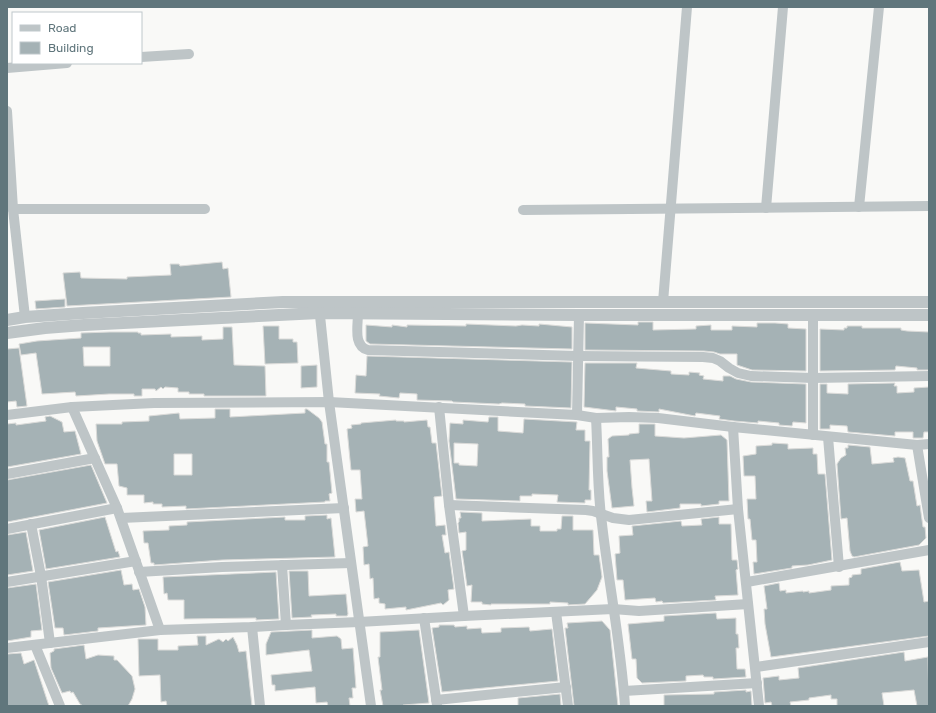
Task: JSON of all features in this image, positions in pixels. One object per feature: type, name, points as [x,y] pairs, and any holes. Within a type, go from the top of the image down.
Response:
[{"type":"street","points":[[663,302],[687,7]]},
{"type":"street","points":[[766,208],[783,7]]},
{"type":"street","points":[[859,207],[879,7]]},
{"type":"street","points":[[142,57],[189,54]]},
{"type":"street","points":[[7,68],[55,64]]},
{"type":"street","points":[[7,111],[10,206],[25,317]]},
{"type":"street","points":[[10,206],[206,209]]},
{"type":"street","points":[[523,210],[929,206]]},
{"type":"street","points":[[7,320],[25,317],[164,308],[319,308],[663,302],[929,302]]},
{"type":"street","points":[[319,308],[329,402],[371,706]]},
{"type":"street","points":[[7,333],[84,325],[319,308],[358,313],[813,316],[929,315]]},
{"type":"street","points":[[358,313],[358,341],[360,345],[368,350],[713,358],[738,373],[751,376],[812,378],[929,376]]},
{"type":"street","points":[[577,415],[579,315]]},
{"type":"street","points":[[813,316],[813,435]]},
{"type":"street","points":[[7,415],[72,407],[186,402],[329,402],[577,415],[596,418],[658,418],[828,437],[917,445],[929,444]]},
{"type":"street","points":[[72,407],[121,518],[160,630]]},
{"type":"street","points":[[439,407],[449,505],[464,616]]},
{"type":"street","points":[[596,418],[600,514],[619,644],[625,706]]},
{"type":"street","points":[[733,427],[738,509],[760,706]]},
{"type":"street","points":[[828,437],[839,567]]},
{"type":"street","points":[[917,445],[929,518]]},
{"type":"street","points":[[7,474],[95,458]]},
{"type":"street","points":[[449,505],[586,510],[613,518],[629,520],[738,509]]},
{"type":"street","points":[[7,529],[117,508]]},
{"type":"street","points":[[121,518],[344,508]]},
{"type":"street","points":[[31,524],[41,576],[50,643]]},
{"type":"street","points":[[747,582],[929,550]]},
{"type":"street","points":[[7,582],[136,561]]},
{"type":"street","points":[[139,572],[352,563]]},
{"type":"street","points":[[282,565],[286,625]]},
{"type":"street","points":[[7,648],[160,630],[252,627],[613,609],[639,611],[748,604]]},
{"type":"street","points":[[556,612],[568,706]]},
{"type":"street","points":[[424,618],[436,703],[566,687]]},
{"type":"street","points":[[252,627],[260,706]]},
{"type":"street","points":[[756,667],[929,642]]},
{"type":"street","points":[[35,645],[60,706]]},
{"type":"street","points":[[624,691],[757,683]]},
{"type":"building","points":[[222,262],[223,269],[228,268],[231,297],[67,306],[63,273],[80,272],[81,278],[127,279],[127,277],[171,275],[170,264],[179,264],[180,266]]},
{"type":"building","points":[[65,299],[65,307],[36,309],[35,301]]},
{"type":"building","points":[[638,322],[653,322],[653,330],[696,329],[696,326],[711,325],[711,330],[732,330],[732,326],[757,327],[757,323],[788,324],[788,328],[806,329],[806,371],[752,370],[737,365],[737,354],[720,354],[704,351],[585,350],[585,323],[638,325]]},
{"type":"building","points":[[466,324],[539,326],[539,324],[572,327],[572,349],[370,344],[366,341],[366,325],[392,327],[392,325],[407,327],[407,325],[466,326]]},
{"type":"building","points":[[263,326],[279,326],[279,339],[293,339],[293,342],[297,342],[298,363],[265,364]]},
{"type":"building","points":[[847,326],[862,326],[862,328],[901,328],[901,330],[907,331],[929,332],[929,370],[917,370],[917,368],[896,366],[895,370],[820,371],[820,329],[844,330]]},
{"type":"building","points":[[223,327],[232,327],[234,365],[265,366],[266,396],[204,396],[204,394],[178,392],[178,388],[165,387],[163,389],[161,387],[156,391],[155,389],[142,389],[142,396],[134,396],[134,394],[109,394],[76,396],[75,392],[42,394],[36,353],[21,355],[19,344],[37,341],[81,338],[81,333],[110,332],[138,332],[141,333],[141,335],[171,334],[171,337],[202,336],[202,340],[223,339]],"holes":[[[83,347],[110,347],[110,366],[84,366]]]},
{"type":"building","points":[[19,348],[27,406],[17,407],[16,401],[7,402],[7,349]]},
{"type":"building","points":[[367,356],[572,362],[571,408],[525,406],[525,404],[417,400],[417,394],[400,393],[399,398],[379,396],[380,394],[355,393],[356,375],[366,376]]},
{"type":"building","points":[[585,363],[637,363],[636,368],[671,371],[671,374],[689,375],[689,372],[700,373],[699,375],[704,376],[703,379],[723,381],[723,376],[730,376],[736,379],[751,382],[806,384],[806,423],[793,422],[792,426],[758,421],[758,423],[734,421],[719,419],[720,416],[696,413],[695,416],[659,409],[659,412],[637,411],[637,409],[616,407],[616,411],[584,407]]},
{"type":"building","points":[[317,365],[317,387],[301,388],[301,366]]},
{"type":"building","points":[[895,383],[894,386],[897,386],[897,393],[914,392],[914,388],[929,387],[929,432],[924,432],[923,438],[913,438],[913,432],[895,432],[895,436],[848,432],[847,426],[830,425],[830,429],[820,429],[820,384],[827,384],[827,393],[848,394],[848,384]]},
{"type":"building","points":[[215,409],[230,409],[230,417],[305,413],[305,409],[307,409],[322,422],[325,444],[327,444],[327,462],[329,462],[332,493],[329,494],[330,501],[186,509],[186,506],[162,507],[162,504],[153,504],[153,502],[144,503],[144,495],[127,495],[127,488],[119,486],[117,464],[105,464],[97,441],[96,424],[122,424],[122,422],[149,421],[149,416],[179,413],[180,419],[215,418]],"holes":[[[174,454],[192,454],[192,475],[174,475]]]},
{"type":"building","points":[[50,416],[62,422],[64,432],[75,431],[81,454],[7,467],[7,424],[16,423],[16,425],[46,421],[45,417]]},
{"type":"building","points":[[489,417],[498,417],[498,431],[523,433],[524,419],[577,422],[576,430],[585,430],[585,441],[590,441],[589,490],[591,490],[591,500],[585,500],[585,503],[557,502],[558,495],[532,494],[532,496],[520,496],[520,501],[456,499],[449,441],[450,423],[463,424],[463,420],[488,422]],"holes":[[[454,443],[478,444],[477,466],[459,465],[459,463],[454,463]]]},
{"type":"building","points":[[396,420],[404,422],[427,420],[428,427],[430,427],[432,443],[436,443],[442,496],[434,497],[436,526],[445,525],[446,535],[442,535],[445,553],[449,552],[454,589],[448,590],[449,600],[443,605],[441,603],[406,610],[406,607],[385,609],[385,604],[379,603],[379,598],[374,599],[373,578],[370,579],[369,564],[364,565],[363,547],[368,546],[364,511],[356,512],[355,499],[362,499],[360,470],[351,470],[347,429],[352,428],[351,425],[361,423]]},
{"type":"building","points":[[639,424],[655,424],[655,436],[684,438],[721,435],[727,440],[729,501],[719,501],[719,504],[701,506],[701,504],[680,504],[680,508],[647,512],[646,501],[652,501],[649,459],[630,460],[634,506],[612,508],[607,471],[607,457],[609,457],[608,439],[612,436],[639,433]]},
{"type":"building","points":[[772,443],[788,444],[788,449],[813,448],[813,454],[817,454],[818,474],[825,474],[832,560],[754,574],[753,562],[757,562],[756,540],[752,540],[750,519],[748,519],[747,499],[756,499],[755,476],[744,476],[743,456],[756,454],[756,446],[772,445]]},
{"type":"building","points":[[848,445],[870,447],[872,464],[894,462],[893,458],[898,457],[905,458],[910,481],[913,481],[917,506],[920,505],[923,527],[925,527],[926,538],[919,545],[854,557],[852,556],[850,551],[847,518],[841,519],[837,464],[841,458],[846,455],[845,448],[848,448]]},
{"type":"building","points":[[91,465],[107,503],[7,522],[7,480]]},
{"type":"building","points":[[460,512],[482,513],[482,521],[531,519],[531,526],[540,526],[540,531],[557,531],[557,529],[561,529],[562,516],[573,516],[573,530],[593,530],[594,555],[599,555],[602,577],[597,590],[585,604],[568,605],[568,603],[550,602],[550,604],[491,605],[482,604],[482,602],[471,602],[472,585],[467,586],[462,551],[466,550],[466,532],[459,533],[458,523],[459,518],[461,518]]},
{"type":"building","points":[[327,515],[327,519],[331,518],[335,557],[222,560],[154,565],[154,563],[151,563],[148,543],[144,543],[143,531],[169,530],[169,526],[187,525],[187,522],[285,517],[285,520],[305,520],[305,516]]},
{"type":"building","points":[[105,517],[116,552],[118,551],[120,557],[46,569],[39,530]]},
{"type":"building","points":[[719,517],[719,524],[731,524],[732,560],[737,560],[738,569],[736,570],[738,595],[715,596],[716,600],[663,603],[662,601],[656,602],[655,598],[625,600],[623,580],[617,580],[615,554],[620,553],[619,536],[633,535],[632,526],[681,521],[682,526],[702,525],[701,519]]},
{"type":"building","points":[[26,532],[33,571],[7,575],[7,535]]},
{"type":"building","points":[[900,562],[902,571],[919,570],[924,602],[929,601],[929,636],[771,657],[765,624],[764,609],[767,609],[764,586],[779,583],[780,591],[786,590],[786,593],[809,591],[809,593],[831,590],[831,586],[849,585],[849,578],[852,577],[852,575],[861,574],[861,569]]},
{"type":"building","points":[[121,570],[124,585],[132,584],[133,590],[139,589],[145,607],[146,625],[98,628],[98,631],[64,635],[63,628],[55,628],[48,582]]},
{"type":"building","points":[[289,571],[308,571],[309,596],[346,594],[347,616],[336,616],[336,614],[311,615],[312,617],[292,618]]},
{"type":"building","points":[[276,572],[279,619],[184,619],[184,600],[168,600],[167,593],[164,594],[163,577]]},
{"type":"building","points":[[36,584],[42,630],[31,631],[31,637],[7,641],[7,588]]},
{"type":"building","points":[[716,613],[717,619],[736,618],[736,634],[738,634],[739,648],[736,648],[737,669],[745,669],[746,677],[713,679],[713,677],[704,677],[703,675],[686,676],[686,681],[642,683],[637,678],[636,659],[632,659],[628,624],[664,621],[664,616]]},
{"type":"building","points":[[602,621],[610,630],[618,706],[574,706],[565,628],[568,628],[567,623]]},
{"type":"building","points":[[439,625],[454,625],[455,627],[467,626],[467,629],[481,628],[482,633],[501,632],[501,628],[529,627],[530,631],[552,629],[558,681],[442,692],[432,628],[439,627]]},
{"type":"building","points":[[312,630],[312,638],[337,636],[341,639],[342,649],[353,648],[356,688],[352,688],[353,698],[349,698],[350,706],[328,706],[327,702],[316,703],[315,687],[275,691],[275,685],[272,685],[271,675],[312,671],[309,650],[266,655],[266,644],[271,632]]},
{"type":"building","points":[[419,630],[429,703],[403,706],[383,706],[380,690],[382,690],[378,657],[380,657],[380,632]]},
{"type":"building","points":[[197,636],[206,636],[206,645],[219,639],[223,642],[226,639],[228,641],[233,637],[239,652],[246,651],[252,706],[167,706],[166,701],[161,702],[160,675],[139,676],[138,639],[158,639],[158,650],[178,650],[178,646],[198,645]]},
{"type":"building","points":[[84,645],[86,659],[98,655],[114,656],[114,660],[117,660],[132,676],[135,689],[128,706],[83,706],[80,704],[73,692],[71,693],[70,691],[62,693],[51,668],[50,653],[54,651],[54,649]]},
{"type":"building","points":[[904,652],[905,661],[928,657],[929,706],[917,706],[914,690],[882,693],[884,706],[837,706],[837,699],[831,699],[831,695],[809,698],[809,700],[790,702],[791,706],[772,706],[771,702],[765,703],[763,678],[779,676],[779,680],[799,678],[798,668]]},
{"type":"building","points":[[21,653],[24,664],[34,660],[49,706],[7,706],[7,654]]},
{"type":"building","points":[[746,690],[746,692],[751,691],[752,706],[664,706],[664,695],[714,694],[714,692]]},
{"type":"building","points":[[560,694],[561,706],[518,706],[518,698]]}]
